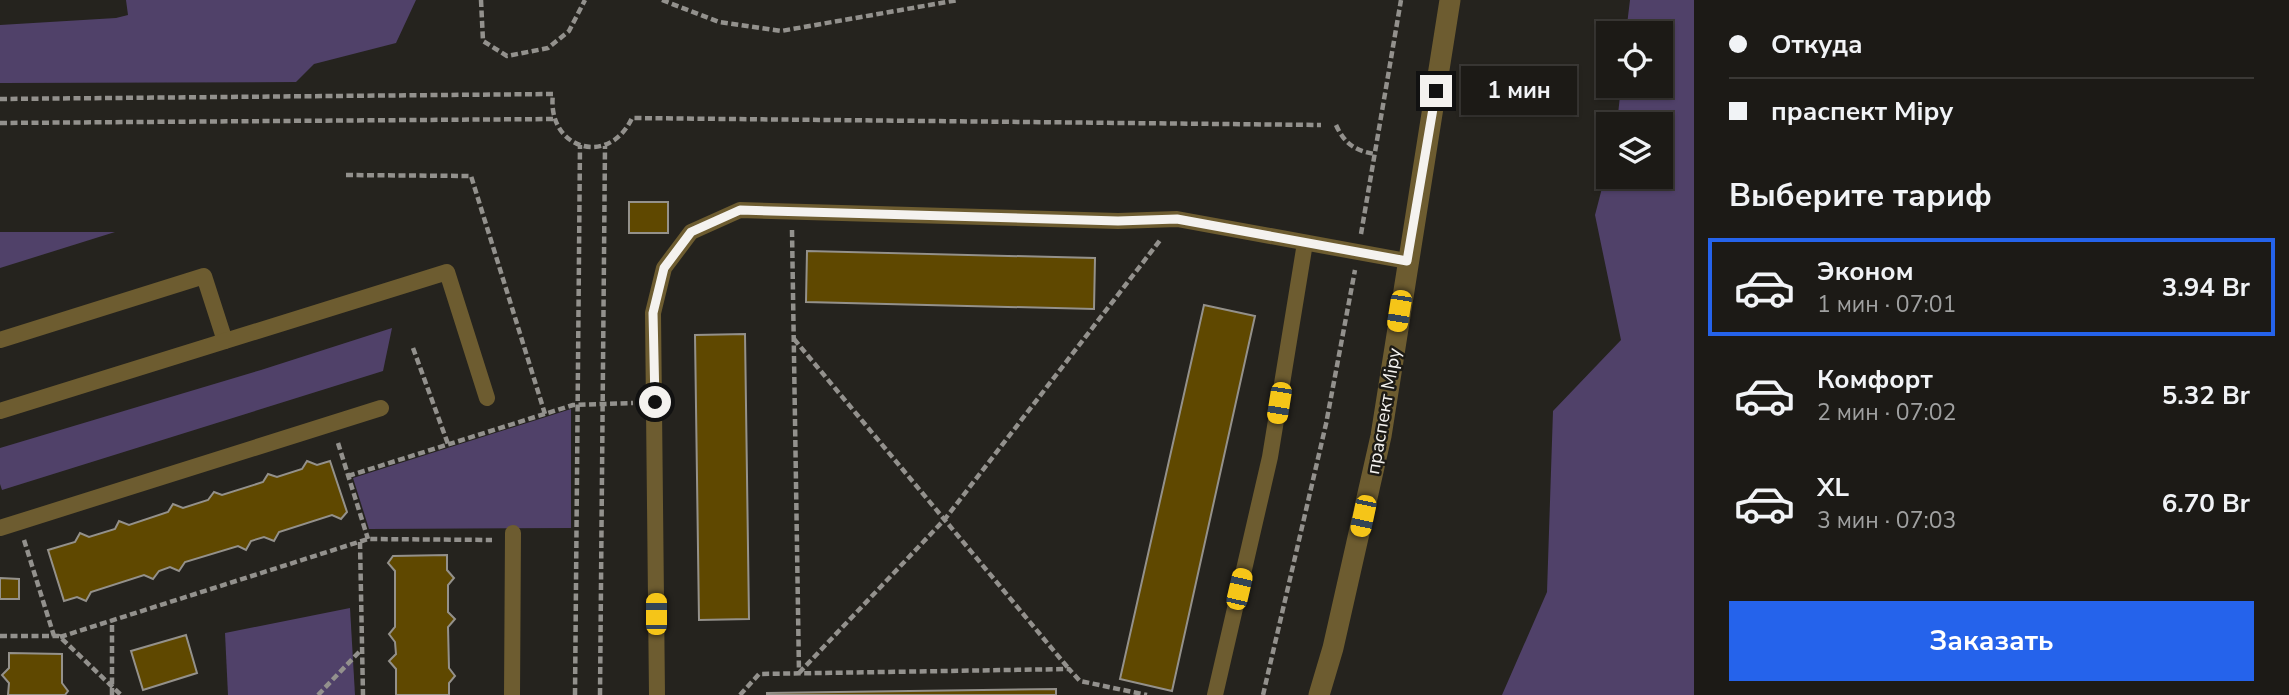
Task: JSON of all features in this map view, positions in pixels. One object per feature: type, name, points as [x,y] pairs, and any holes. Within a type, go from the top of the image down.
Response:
[{"type":"street","name":"праспект Міру","points":[[1319,695],[1334,648],[1381,436],[1450,0]]},
{"type":"lane","points":[[657,695],[653,313],[664,268],[691,232],[740,210],[1118,221],[1177,219],[1407,261]]},
{"type":"lane","points":[[1215,695],[1270,457],[1305,243]]},
{"type":"lane","points":[[0,411],[447,272],[487,398]]},
{"type":"lane","points":[[0,340],[205,276],[225,341]]},
{"type":"lane","points":[[0,528],[381,408]]},
{"type":"lane","points":[[512,695],[513,533]]},
{"type":"path","points":[[481,0],[483,41],[507,57],[548,48],[569,31],[585,0]]},
{"type":"path","points":[[662,0],[719,22],[781,31],[958,0]]},
{"type":"path","points":[[1263,695],[1326,425],[1401,0]]},
{"type":"path","points":[[0,99],[553,94],[553,119],[559,131],[568,140],[593,148],[605,146],[617,139],[632,118],[1321,125]]},
{"type":"path","points":[[0,123],[553,119]]},
{"type":"path","points":[[1336,125],[1342,138],[1351,147],[1375,155]]},
{"type":"path","points":[[575,695],[580,145]]},
{"type":"path","points":[[600,695],[605,146]]},
{"type":"path","points":[[346,175],[471,176],[544,414]]},
{"type":"path","points":[[792,211],[799,673]]},
{"type":"path","points":[[799,673],[945,519],[1177,219]]},
{"type":"path","points":[[794,338],[1080,681],[1147,695]]},
{"type":"path","points":[[413,348],[449,444]]},
{"type":"path","points":[[348,475],[578,405],[655,402]]},
{"type":"path","points":[[336,438],[368,539]]},
{"type":"path","points":[[12,540],[23,537],[57,637],[121,695]]},
{"type":"path","points":[[0,636],[57,637],[368,539],[498,540]]},
{"type":"path","points":[[360,541],[363,695]]},
{"type":"path","points":[[112,695],[113,620]]},
{"type":"path","points":[[318,695],[362,648]]},
{"type":"path","points":[[740,695],[759,674],[1069,669]]},
{"type":"shaded area","points":[[126,0],[416,0],[396,43],[314,64],[296,82],[0,83],[0,25],[116,18],[128,15]]},
{"type":"shaded area","points":[[1630,0],[1694,0],[1694,695],[1502,695],[1547,592],[1553,411],[1621,340],[1595,215],[1602,189],[1673,189],[1673,112],[1618,112],[1620,98],[1673,98],[1673,21],[1627,21]]},
{"type":"shaded area","points":[[0,232],[115,232],[0,268]]},
{"type":"shaded area","points":[[392,328],[383,371],[2,490],[0,448]]},
{"type":"shaded area","points":[[571,409],[571,528],[369,529],[353,478]]},
{"type":"shaded area","points":[[350,608],[355,695],[228,695],[225,633]]},
{"type":"building","points":[[629,202],[668,202],[668,233],[629,233]]},
{"type":"building","points":[[807,251],[1095,258],[1094,309],[806,302]]},
{"type":"building","points":[[1204,305],[1255,316],[1172,691],[1120,679]]},
{"type":"building","points":[[745,334],[749,619],[699,620],[695,335]]},
{"type":"building","points":[[307,461],[317,465],[330,461],[347,512],[341,519],[332,515],[279,532],[274,541],[264,537],[251,541],[246,550],[238,546],[185,562],[179,571],[170,567],[159,571],[153,579],[144,575],[91,592],[86,601],[77,597],[64,601],[48,550],[75,542],[80,533],[89,537],[115,529],[119,521],[129,525],[168,512],[173,504],[183,508],[208,500],[214,492],[222,495],[263,482],[268,474],[277,477],[302,469]]},
{"type":"building","points":[[447,555],[447,570],[454,578],[448,585],[448,612],[455,619],[448,627],[449,668],[455,676],[449,683],[449,695],[396,695],[396,669],[389,661],[396,654],[395,642],[389,634],[395,627],[395,571],[388,563],[393,556]]},
{"type":"building","points":[[0,578],[19,579],[19,599],[0,599]]},
{"type":"building","points":[[186,635],[197,673],[143,690],[131,651]]},
{"type":"building","points":[[9,653],[62,654],[62,683],[68,691],[65,695],[8,695],[9,683],[2,675],[9,668]]},
{"type":"building","points":[[1056,689],[1056,695],[767,695],[767,693]]},
{"type":"route","points":[[655,402],[653,313],[664,268],[691,232],[740,210],[1118,221],[1177,219],[1407,261],[1436,91]]}]
